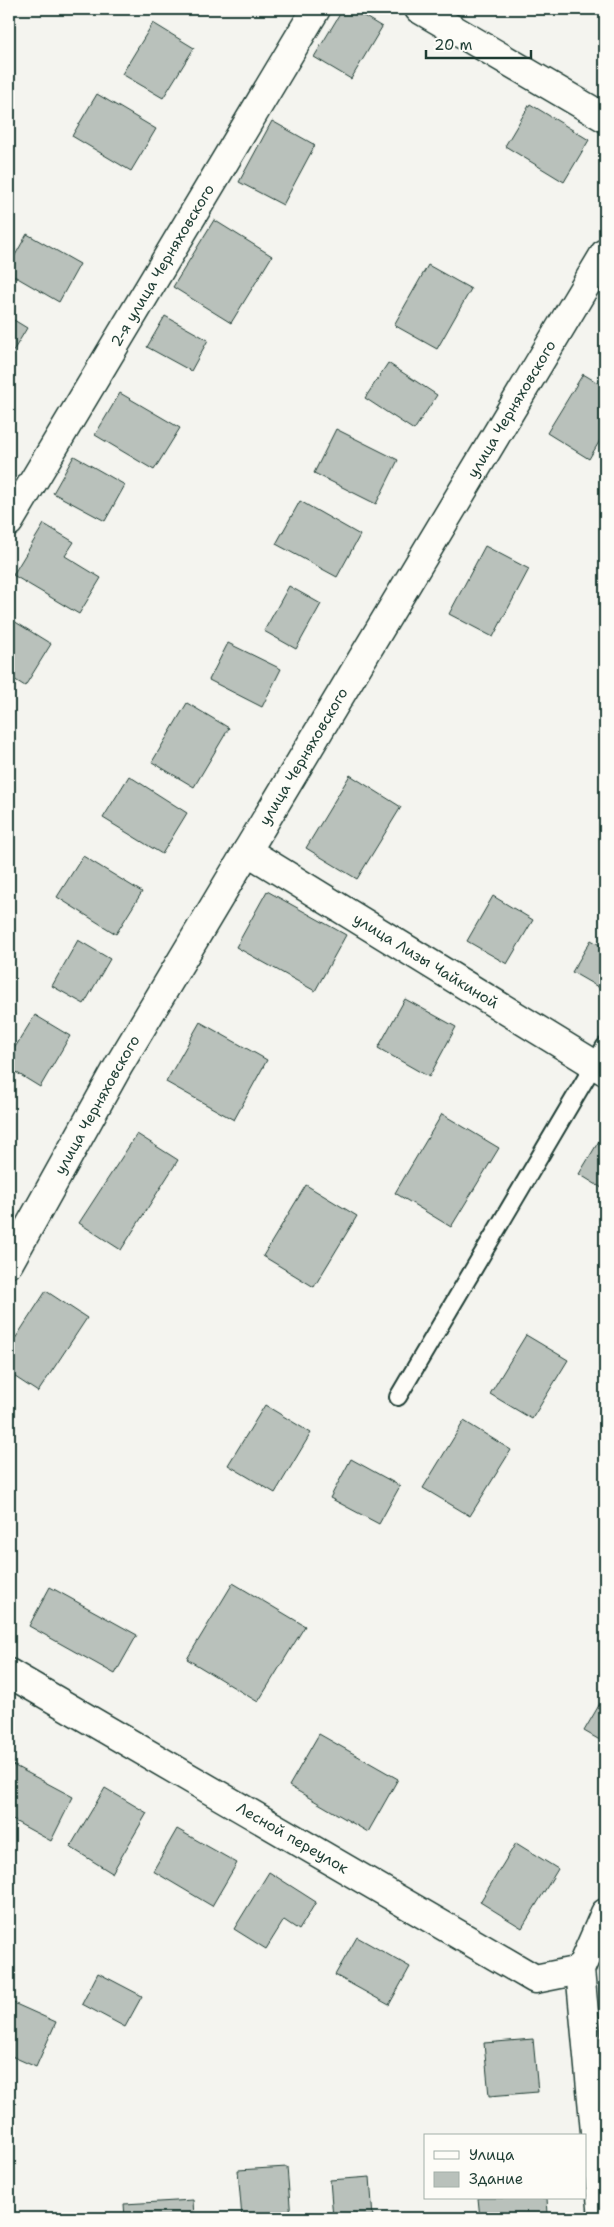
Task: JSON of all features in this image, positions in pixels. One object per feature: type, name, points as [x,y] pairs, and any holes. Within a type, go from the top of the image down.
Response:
[{"type":"street","name":"2-я улица Черняховского","points":[[9,522],[316,9]]},
{"type":"street","points":[[419,9],[605,118]]},
{"type":"street","name":"улица Черняховского","points":[[9,1264],[119,1065],[605,253]]},
{"type":"street","name":"улица Лизы Чайкиной","points":[[248,851],[602,1061]]},
{"type":"street","name":"Лесной переулок","points":[[9,1673],[535,1979],[580,1970]]},
{"type":"street","points":[[603,2218],[580,1970],[605,1913]]},
{"type":"lane","points":[[398,1397],[602,1061]]},
{"type":"building","points":[[343,9],[352,9],[382,27],[351,79],[314,57]]},
{"type":"building","points":[[153,23],[194,48],[163,98],[122,74]]},
{"type":"building","points":[[97,94],[156,129],[131,171],[72,136]]},
{"type":"building","points":[[530,104],[589,140],[564,182],[505,146]]},
{"type":"building","points":[[272,121],[315,145],[283,205],[239,182]]},
{"type":"building","points":[[214,220],[272,256],[231,323],[173,287]]},
{"type":"building","points":[[27,234],[80,264],[59,302],[9,273],[9,266]]},
{"type":"building","points":[[428,265],[471,289],[437,349],[394,325]]},
{"type":"building","points":[[165,316],[208,340],[191,371],[147,347]]},
{"type":"building","points":[[9,317],[27,328],[9,358]]},
{"type":"building","points":[[388,363],[437,395],[414,430],[365,398]]},
{"type":"building","points":[[583,374],[605,387],[605,432],[589,459],[547,433]]},
{"type":"building","points":[[120,393],[180,428],[154,470],[95,435]]},
{"type":"building","points":[[336,429],[398,460],[376,504],[314,473]]},
{"type":"building","points":[[74,456],[125,485],[105,521],[53,493]]},
{"type":"building","points":[[300,501],[360,535],[337,577],[276,544]]},
{"type":"building","points":[[44,524],[74,542],[65,556],[101,578],[79,614],[13,575]]},
{"type":"building","points":[[485,546],[529,569],[493,637],[449,614]]},
{"type":"building","points":[[289,586],[321,604],[296,649],[264,631]]},
{"type":"building","points":[[9,618],[51,644],[25,686],[9,676]]},
{"type":"building","points":[[228,643],[281,669],[262,707],[209,680]]},
{"type":"building","points":[[187,703],[229,728],[194,787],[152,762]]},
{"type":"building","points":[[350,775],[401,807],[357,879],[306,848]]},
{"type":"building","points":[[129,776],[187,813],[162,854],[103,818]]},
{"type":"building","points":[[83,856],[142,892],[116,934],[57,897]]},
{"type":"building","points":[[267,891],[346,935],[315,991],[236,947]]},
{"type":"building","points":[[493,896],[533,920],[507,964],[467,941]]},
{"type":"building","points":[[78,940],[110,959],[84,1004],[52,986]]},
{"type":"building","points":[[591,940],[605,948],[605,991],[572,972]]},
{"type":"building","points":[[405,999],[456,1027],[429,1077],[378,1048]]},
{"type":"building","points":[[35,1015],[70,1036],[40,1087],[9,1068],[9,1057]]},
{"type":"building","points":[[200,1022],[267,1060],[234,1120],[166,1082]]},
{"type":"building","points":[[442,1114],[499,1148],[451,1227],[395,1193]]},
{"type":"building","points":[[605,1131],[605,1190],[579,1174]]},
{"type":"building","points":[[137,1134],[178,1160],[121,1250],[79,1223]]},
{"type":"building","points":[[306,1185],[357,1216],[314,1287],[263,1256]]},
{"type":"building","points":[[46,1291],[87,1318],[38,1392],[9,1373],[9,1348]]},
{"type":"building","points":[[526,1335],[568,1360],[532,1419],[490,1394]]},
{"type":"building","points":[[265,1405],[311,1433],[275,1493],[228,1465]]},
{"type":"building","points":[[464,1421],[511,1450],[470,1516],[423,1488]]},
{"type":"building","points":[[351,1459],[400,1486],[379,1524],[330,1498]]},
{"type":"building","points":[[233,1583],[305,1626],[258,1702],[187,1659]]},
{"type":"building","points":[[50,1587],[137,1635],[115,1674],[29,1626]]},
{"type":"building","points":[[605,1695],[605,1743],[584,1731]]},
{"type":"building","points":[[319,1734],[398,1779],[368,1832],[289,1786]]},
{"type":"building","points":[[13,1765],[73,1797],[51,1841],[9,1818],[9,1773]]},
{"type":"building","points":[[105,1788],[147,1813],[112,1873],[70,1847]]},
{"type":"building","points":[[177,1829],[237,1863],[212,1906],[153,1871]]},
{"type":"building","points":[[516,1843],[558,1869],[522,1928],[480,1902]]},
{"type":"building","points":[[269,1872],[316,1902],[299,1930],[284,1920],[266,1949],[234,1929]]},
{"type":"building","points":[[357,1937],[410,1967],[389,2005],[335,1975]]},
{"type":"building","points":[[98,1973],[142,1996],[125,2027],[82,2004]]},
{"type":"building","points":[[9,2001],[56,2022],[36,2067],[9,2055]]},
{"type":"building","points":[[533,2039],[538,2092],[489,2096],[484,2043]]},
{"type":"building","points":[[287,2167],[291,2218],[242,2218],[238,2170]]},
{"type":"building","points":[[370,2177],[373,2218],[333,2218],[330,2180]]},
{"type":"building","points":[[193,2200],[194,2218],[125,2218],[124,2204]]},
{"type":"building","points":[[478,2200],[547,2200],[548,2214],[480,2218]]}]
